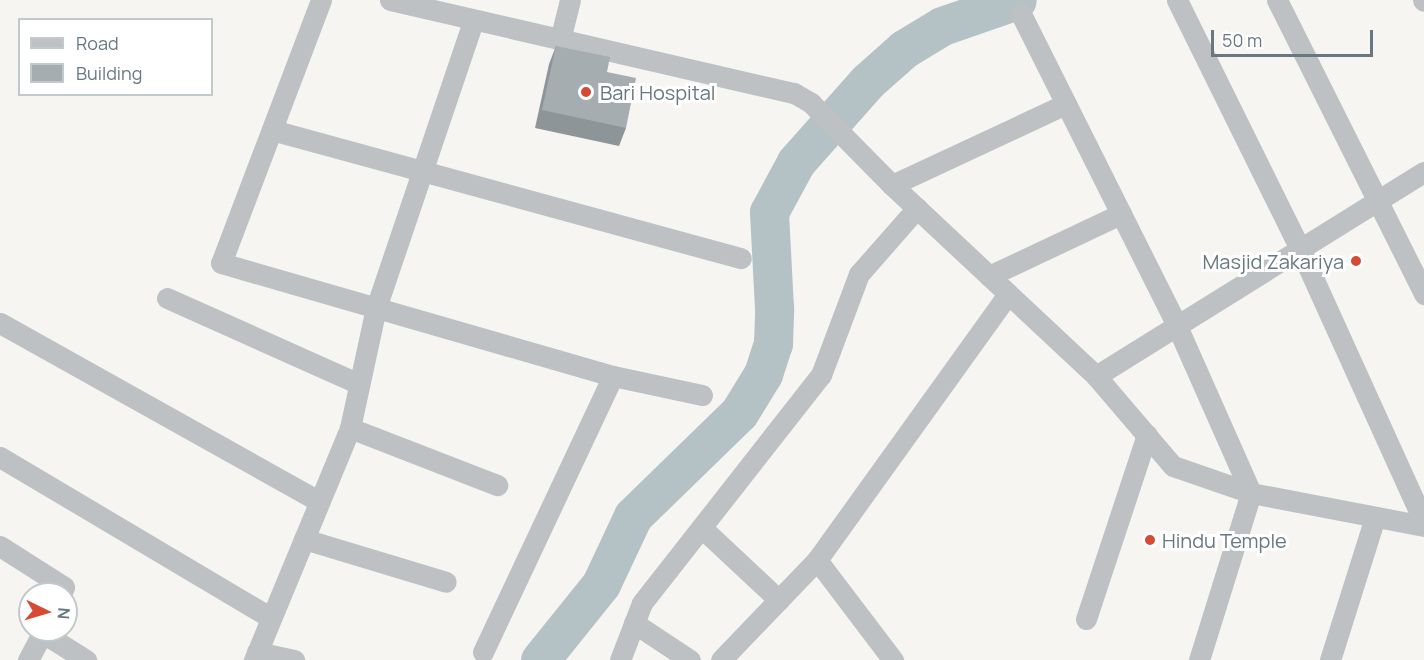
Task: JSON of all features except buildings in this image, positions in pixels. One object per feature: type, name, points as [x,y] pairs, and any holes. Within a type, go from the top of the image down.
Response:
[{"type":"street","points":[[321,0],[221,263],[613,376],[702,395]]},
{"type":"street","points":[[390,0],[472,21],[794,93],[811,103],[916,208],[1096,376],[1173,466],[1251,493],[1424,524]]},
{"type":"street","points":[[560,40],[570,0]]},
{"type":"street","points":[[1177,0],[1300,249],[1424,524]]},
{"type":"street","points":[[1277,0],[1424,294]]},
{"type":"street","points":[[1021,14],[1177,326],[1251,493],[1199,660]]},
{"type":"street","points":[[294,660],[256,656],[350,428],[376,308],[420,170],[472,21]]},
{"type":"street","points":[[892,185],[1066,104]]},
{"type":"street","points":[[272,130],[741,258]]},
{"type":"street","points":[[1096,376],[1424,172]]},
{"type":"street","points":[[620,660],[642,603],[703,529],[821,375],[855,283],[916,208]]},
{"type":"street","points":[[989,276],[1121,214]]},
{"type":"street","points":[[721,660],[817,560],[898,443],[957,371],[1008,294]]},
{"type":"street","points":[[167,298],[359,384]]},
{"type":"street","points":[[0,323],[319,501]]},
{"type":"street","points":[[483,651],[613,376]]},
{"type":"street","points":[[350,428],[497,485]]},
{"type":"street","points":[[1086,619],[1147,435]]},
{"type":"street","points":[[0,457],[271,618]]},
{"type":"street","points":[[1330,660],[1375,517]]},
{"type":"street","points":[[703,529],[779,600]]},
{"type":"street","points":[[304,539],[446,582]]},
{"type":"street","points":[[0,546],[56,582]]},
{"type":"street","points":[[817,560],[893,660]]},
{"type":"street","points":[[634,623],[690,660]]},
{"type":"street","points":[[28,660],[38,642]]},
{"type":"street","points":[[58,642],[86,660]]},
{"type":"waterway","points":[[540,660],[601,584],[633,516],[739,413],[763,374],[773,344],[774,308],[769,212],[796,162],[868,81],[904,49],[942,26],[1017,0]]},
{"type":"place","name":"Bari Hospital","points":[[586,92]]},
{"type":"place","name":"Masjid Zakariya","points":[[1356,261]]},
{"type":"place","name":"Hindu Temple","points":[[1150,540]]}]
